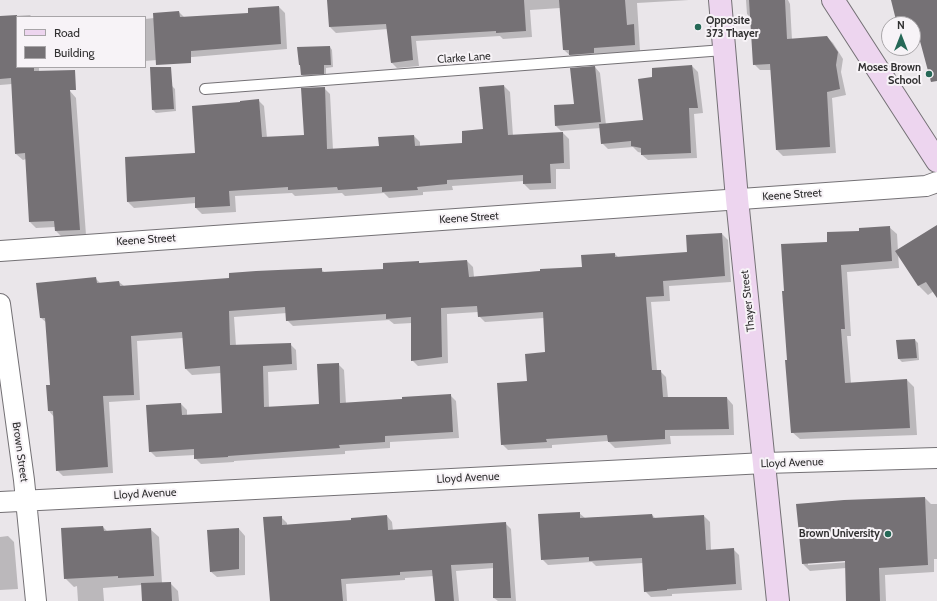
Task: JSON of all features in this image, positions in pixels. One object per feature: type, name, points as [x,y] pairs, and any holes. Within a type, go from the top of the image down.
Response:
[{"type":"street","name":"Thayer Street","points":[[720,0],[737,199],[778,601]]},
{"type":"street","points":[[833,0],[937,161]]},
{"type":"street","name":"Keene Street","points":[[0,251],[926,186],[937,182]]},
{"type":"street","name":"Brown Street","points":[[0,304],[26,500],[36,601]]},
{"type":"street","name":"Lloyd Avenue","points":[[0,502],[765,463],[937,458]]},
{"type":"lane","name":"Clarke Lane","points":[[205,89],[724,50]]},
{"type":"building","points":[[327,0],[524,0],[526,31],[496,33],[496,31],[411,36],[413,60],[391,63],[386,24],[329,27]]},
{"type":"building","points":[[559,0],[625,0],[627,25],[634,24],[635,45],[594,48],[594,53],[569,55],[569,50],[563,50]]},
{"type":"building","points":[[749,0],[785,0],[787,39],[827,36],[838,52],[836,65],[840,89],[827,92],[830,147],[776,150],[770,64],[753,65]]},
{"type":"building","points":[[891,0],[937,0],[937,81],[931,82],[921,45],[921,16],[895,16]]},
{"type":"building","points":[[279,6],[281,44],[191,51],[191,63],[156,65],[153,13],[179,11],[180,17],[248,13],[248,8]]},
{"type":"building","points":[[17,15],[16,68],[34,68],[34,71],[75,70],[76,90],[70,90],[80,230],[55,231],[54,221],[29,222],[25,153],[15,154],[11,78],[0,79],[0,16]]},
{"type":"building","points":[[330,46],[331,65],[324,65],[324,74],[301,75],[297,47]]},
{"type":"building","points":[[692,65],[698,108],[689,108],[691,153],[641,155],[641,148],[631,146],[631,141],[601,144],[599,124],[643,120],[638,79],[652,77],[652,68]]},
{"type":"building","points":[[595,66],[601,122],[555,126],[554,105],[574,104],[570,68]]},
{"type":"building","points":[[150,67],[171,67],[174,109],[152,110]]},
{"type":"building","points":[[504,85],[508,135],[563,132],[564,163],[550,164],[551,183],[523,184],[523,175],[447,180],[447,184],[417,187],[418,190],[382,192],[382,187],[338,190],[337,187],[288,190],[288,187],[229,191],[230,206],[195,208],[195,197],[127,202],[125,157],[195,153],[192,106],[259,99],[262,137],[304,135],[301,88],[325,87],[327,149],[379,146],[378,137],[414,135],[415,146],[462,143],[462,131],[483,129],[479,87]]},
{"type":"building","points":[[937,225],[937,298],[926,282],[918,286],[895,251]]},
{"type":"building","points":[[890,226],[892,261],[841,265],[845,329],[841,329],[845,383],[907,379],[910,428],[791,433],[785,360],[787,360],[782,291],[784,291],[781,244],[827,242],[827,232],[859,231],[859,228]]},
{"type":"building","points":[[722,233],[725,276],[663,281],[664,296],[646,297],[652,370],[661,370],[663,397],[727,397],[729,429],[665,430],[665,439],[608,442],[607,435],[546,439],[547,442],[501,445],[497,383],[527,381],[525,354],[545,352],[543,312],[478,317],[477,306],[441,308],[442,357],[411,361],[411,317],[386,319],[386,314],[286,321],[285,307],[229,311],[230,345],[291,343],[292,364],[263,366],[264,407],[319,404],[317,364],[339,363],[340,403],[451,394],[453,432],[385,436],[385,442],[339,445],[340,448],[228,457],[194,459],[194,449],[149,452],[146,405],[181,403],[182,415],[222,413],[220,366],[185,369],[182,332],[131,336],[134,395],[103,396],[108,467],[56,471],[53,411],[48,411],[46,385],[50,385],[45,318],[40,318],[36,283],[96,277],[97,283],[119,281],[120,286],[229,278],[229,273],[322,268],[322,272],[383,269],[383,263],[419,261],[419,263],[467,260],[469,277],[540,271],[540,269],[582,267],[581,255],[615,253],[615,257],[687,252],[686,235]]},
{"type":"building","points":[[915,339],[917,358],[898,359],[896,340]]},
{"type":"building","name":"Brown University","points":[[925,497],[928,565],[879,568],[880,601],[846,601],[845,561],[802,564],[796,504],[844,500]]},
{"type":"building","points":[[580,512],[580,518],[652,514],[653,518],[704,515],[706,550],[734,548],[736,584],[644,592],[642,558],[589,561],[589,557],[541,560],[538,514]]},
{"type":"building","points":[[387,515],[388,530],[506,522],[511,598],[493,598],[493,563],[451,565],[454,601],[435,601],[432,570],[400,572],[400,575],[341,579],[343,601],[270,601],[263,517],[282,516],[282,525],[351,520],[351,518]]},
{"type":"building","points":[[103,526],[104,531],[151,528],[154,576],[64,579],[61,528]]},
{"type":"building","points":[[239,528],[239,569],[210,572],[207,530]]},
{"type":"building","points":[[171,582],[172,601],[142,601],[141,583]]},
{"type":"place","name":"Opposite 373 Thayer","points":[[698,27]]},
{"type":"place","name":"Moses Brown School","points":[[929,74]]},
{"type":"place","name":"Brown University","points":[[888,534]]}]
